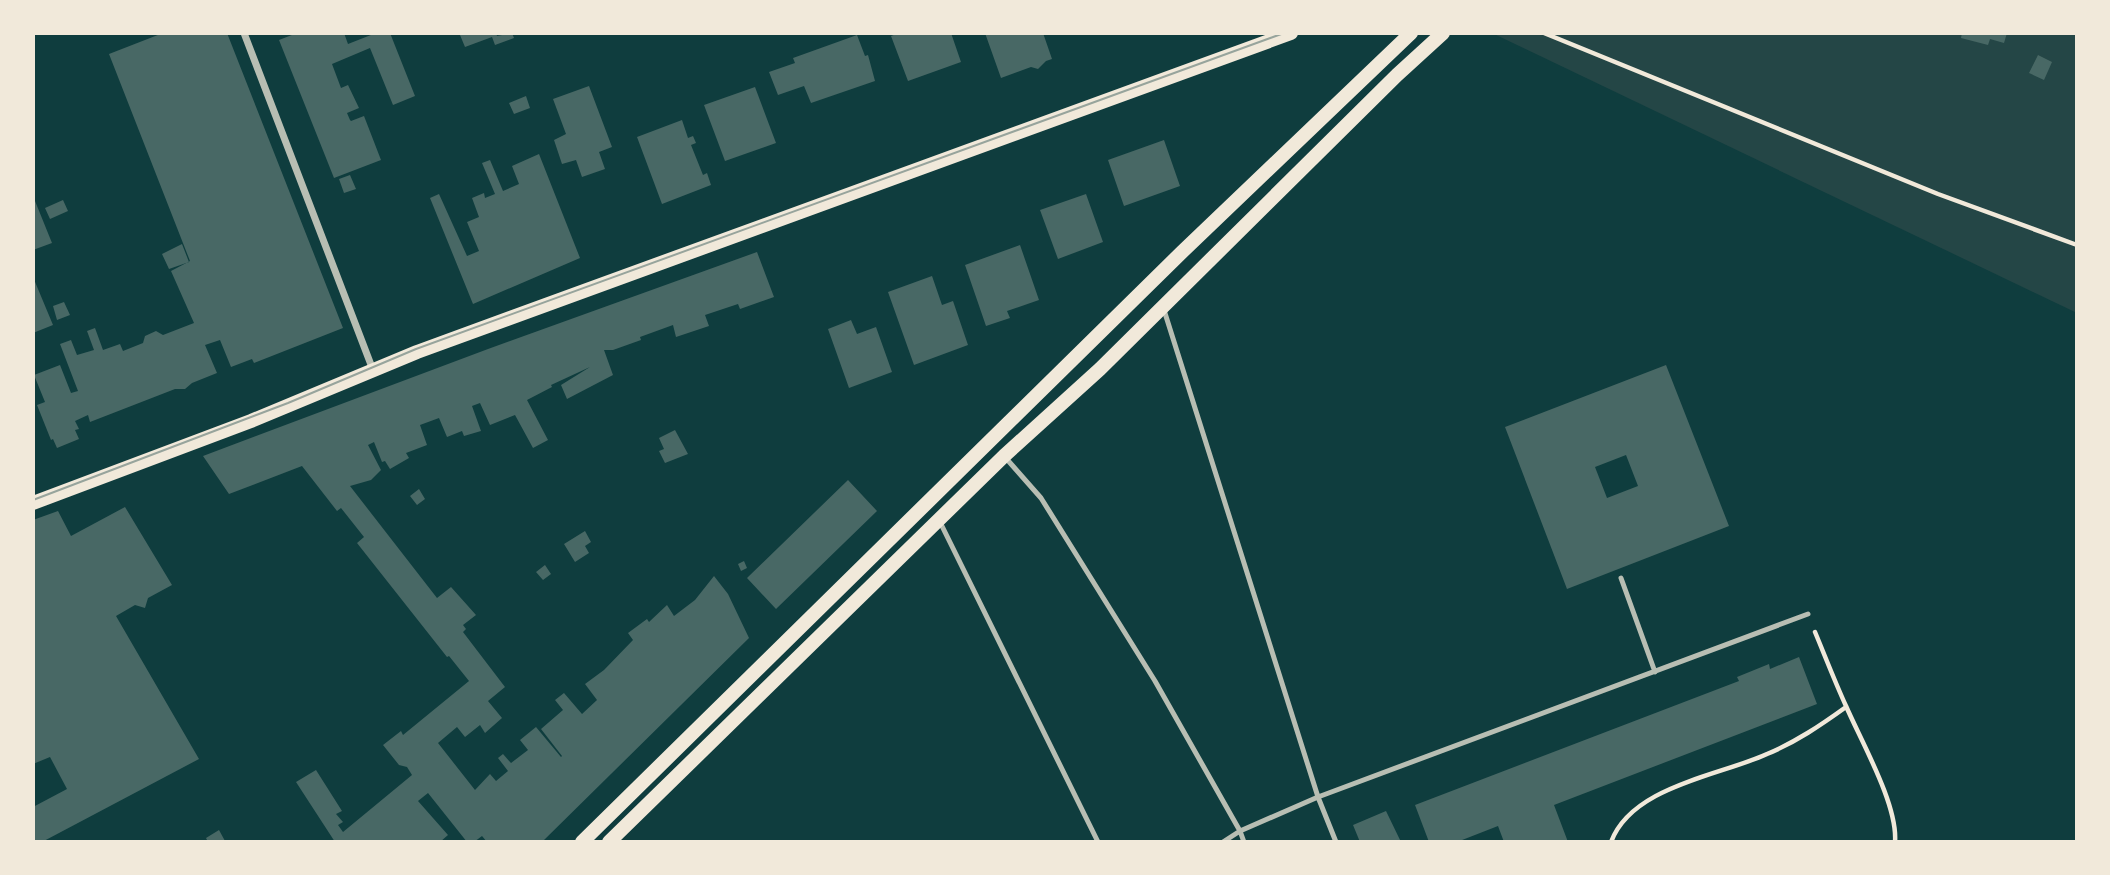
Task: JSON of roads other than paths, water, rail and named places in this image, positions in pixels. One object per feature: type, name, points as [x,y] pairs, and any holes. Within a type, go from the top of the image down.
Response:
[{"type":"main road","points":[[33,503],[251,421],[417,352],[1292,33]]},
{"type":"main road","points":[[609,842],[1004,456],[1100,369],[1397,75],[1443,33]]},
{"type":"main road","points":[[1397,75],[1406,52],[1403,36]]},
{"type":"main road","points":[[582,842],[1403,36]]},
{"type":"main road","points":[[1182,252],[1200,270]]},
{"type":"street","points":[[244,33],[373,371]]},
{"type":"lane","points":[[1163,306],[1318,797],[1336,842]]},
{"type":"lane","points":[[1004,456],[1041,498],[1155,681],[1244,842]]},
{"type":"lane","points":[[939,520],[1098,842]]},
{"type":"lane","points":[[1620,578],[1655,672]]},
{"type":"lane","points":[[1223,842],[1240,831],[1318,797],[1808,614]]},
{"type":"tram line","points":[[33,500],[288,403],[416,349],[1284,33]]}]
